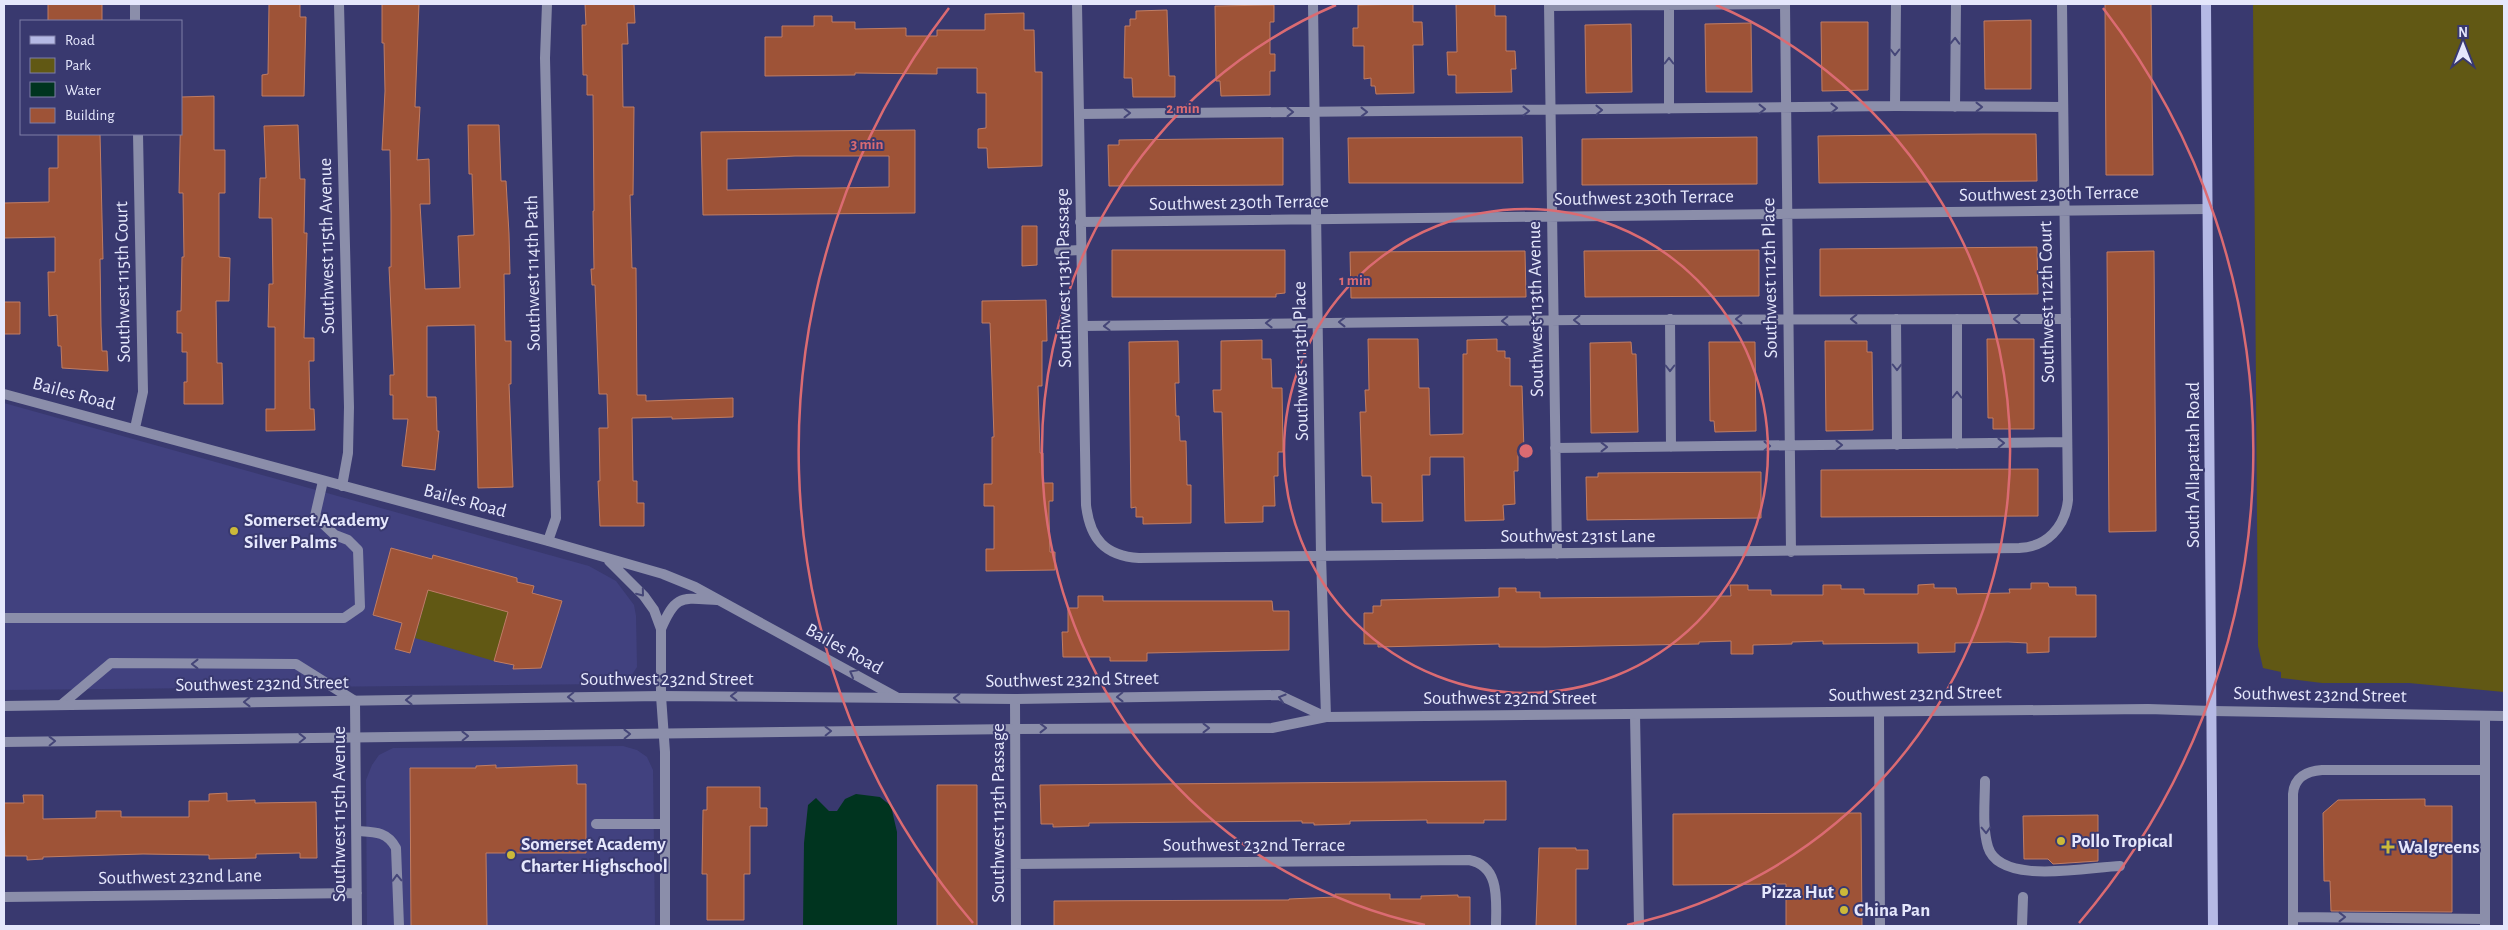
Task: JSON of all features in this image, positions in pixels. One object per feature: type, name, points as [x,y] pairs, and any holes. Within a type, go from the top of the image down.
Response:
[{"type":"main road","name":"South Allapattah Road","points":[[2206,4],[2215,925]]},
{"type":"street","points":[[135,4],[135,20]]},
{"type":"street","name":"Southwest 115th Avenue","points":[[340,4],[349,407],[349,449],[342,486]]},
{"type":"street","name":"Southwest 114th Path","points":[[546,4],[556,518],[548,541]]},
{"type":"street","name":"Southwest 113th Passage","points":[[1077,4],[1086,505],[1091,528],[1103,546]]},
{"type":"street","name":"Southwest 113th Place","points":[[1313,4],[1321,555],[1326,717]]},
{"type":"street","points":[[1549,5],[1783,4]]},
{"type":"street","name":"Southwest 112th Place","points":[[1783,4],[1791,552]]},
{"type":"street","points":[[1895,106],[1896,4]]},
{"type":"street","points":[[1955,107],[1956,4]]},
{"type":"street","name":"Southwest 112th Court","points":[[2052,536],[2061,523],[2067,506],[2062,4]]},
{"type":"street","name":"Southwest 113th Avenue","points":[[1549,5],[1557,554]]},
{"type":"street","points":[[1669,5],[1669,110]]},
{"type":"street","points":[[1079,114],[1786,109],[1895,106],[2063,107]]},
{"type":"street","name":"Southwest 115th Court","points":[[135,428],[142,392],[138,135]]},
{"type":"street","name":"Southwest 230th Terrace","points":[[1080,222],[2208,209]]},
{"type":"street","points":[[1059,251],[1081,250]]},
{"type":"street","points":[[1083,326],[1670,319],[2066,319]]},
{"type":"street","points":[[1670,319],[1671,446]]},
{"type":"street","points":[[1896,319],[1897,444]]},
{"type":"street","points":[[1957,319],[1957,444]]},
{"type":"street","name":"Bailes Road","points":[[4,394],[135,428],[663,574],[695,587],[896,697]]},
{"type":"street","points":[[1555,448],[2067,442]]},
{"type":"street","points":[[4,618],[344,618],[360,607],[358,550],[348,540],[335,535],[315,516],[323,481]]},
{"type":"street","name":"Southwest 231st Lane","points":[[1103,546],[1116,555],[1133,557],[1791,552],[2027,548],[2052,536]]},
{"type":"street","points":[[607,559],[644,596],[654,610],[661,629],[661,696],[664,733],[665,926]]},
{"type":"street","points":[[661,629],[669,609],[681,600],[720,601]]},
{"type":"street","points":[[61,705],[112,663],[296,664],[355,701]]},
{"type":"street","name":"Southwest 232nd Street","points":[[4,706],[661,696],[1015,699],[1280,695],[1326,717]]},
{"type":"street","name":"Southwest 113th Passage","points":[[1015,699],[1016,926]]},
{"type":"street","name":"Southwest 115th Avenue","points":[[355,701],[357,926]]},
{"type":"street","name":"Southwest 232nd Street","points":[[4,742],[1014,728],[1272,728],[1326,717],[2212,711],[2504,716]]},
{"type":"street","points":[[1878,712],[1880,926]]},
{"type":"street","points":[[1635,714],[1639,926]]},
{"type":"street","points":[[2486,716],[2486,770],[2485,922],[2293,922],[2293,794],[2295,785],[2301,776],[2322,770],[2486,770]]},
{"type":"street","points":[[1985,781],[1988,847],[1997,861],[2003,865],[2030,870],[2063,871],[2120,866]]},
{"type":"street","points":[[596,824],[664,824]]},
{"type":"street","points":[[357,831],[381,833],[391,839],[396,848],[398,926]]},
{"type":"street","name":"Southwest 232nd Terrace","points":[[1016,864],[1469,860],[1480,864],[1488,871],[1495,886],[1496,926]]},
{"type":"street","name":"Southwest 232nd Lane","points":[[4,897],[357,893]]},
{"type":"street","points":[[2022,926],[2023,897]]},
{"type":"shaded area","name":"Somerset Academy Silver Palms","points":[[4,403],[589,566],[616,581],[634,605],[637,667],[630,678],[624,682],[607,684],[4,690]]},
{"type":"shaded area","name":"Somerset Academy Charter Highschool","points":[[623,746],[637,750],[647,757],[653,770],[655,926],[367,926],[366,780],[372,765],[379,755],[393,748]]},
{"type":"green space","points":[[2253,4],[2504,4],[2504,692],[2409,683],[2322,683],[2281,678],[2281,672],[2263,668],[2258,646]]},
{"type":"green space","points":[[428,590],[508,612],[494,661],[415,638]]},
{"type":"water","points":[[856,794],[880,797],[891,806],[897,832],[897,926],[803,926],[804,843],[808,805],[816,798],[829,811],[837,811],[845,799]]},
{"type":"building","points":[[48,4],[102,4],[102,20],[48,20]]},
{"type":"building","points":[[269,4],[300,4],[300,17],[306,17],[304,96],[262,96],[262,75],[268,74]]},
{"type":"building","points":[[382,4],[419,4],[415,107],[420,107],[417,160],[429,159],[430,204],[420,204],[425,289],[460,288],[458,236],[474,235],[472,174],[469,174],[468,125],[499,125],[501,181],[506,181],[509,234],[510,274],[504,274],[505,341],[511,341],[511,384],[509,384],[513,487],[478,488],[475,325],[427,326],[427,397],[436,397],[437,431],[439,431],[435,470],[402,466],[408,419],[393,419],[393,395],[390,395],[390,375],[394,375],[389,267],[391,267],[390,150],[382,150],[385,91]]},
{"type":"building","points":[[585,4],[634,4],[635,23],[627,23],[628,44],[622,44],[623,107],[634,107],[633,195],[630,195],[632,268],[636,268],[637,395],[646,395],[646,401],[733,398],[733,417],[632,418],[633,481],[637,481],[637,503],[644,503],[644,526],[600,526],[598,481],[600,481],[599,428],[608,428],[607,394],[599,394],[595,285],[592,285],[591,269],[594,269],[593,95],[587,95],[587,75],[583,75],[582,25],[586,25]]},
{"type":"building","points":[[1413,4],[1413,22],[1422,22],[1423,45],[1413,45],[1414,93],[1376,94],[1375,86],[1371,86],[1371,78],[1364,79],[1364,46],[1353,46],[1353,28],[1358,28],[1358,5]]},
{"type":"building","points":[[1456,4],[1495,4],[1495,16],[1506,16],[1506,51],[1515,51],[1516,69],[1511,69],[1512,92],[1456,93],[1456,75],[1448,75],[1447,52],[1457,52]]},
{"type":"building","points":[[2105,4],[2151,4],[2153,175],[2106,175]]},
{"type":"building","points":[[1274,5],[1274,22],[1270,22],[1270,54],[1275,54],[1275,71],[1270,71],[1270,95],[1221,96],[1220,81],[1216,81],[1215,6]]},
{"type":"building","points":[[1167,10],[1169,76],[1175,76],[1175,97],[1133,97],[1132,78],[1124,78],[1125,26],[1130,26],[1130,19],[1136,19],[1136,11]]},
{"type":"building","points":[[1024,13],[1024,30],[1034,30],[1035,72],[1042,72],[1042,166],[988,168],[987,148],[978,148],[978,129],[986,128],[986,93],[977,93],[977,68],[937,68],[937,74],[855,73],[855,75],[765,76],[765,37],[782,37],[782,26],[814,26],[814,16],[832,16],[832,22],[855,22],[855,29],[906,28],[906,36],[937,36],[937,30],[985,30],[985,14]]},
{"type":"building","points":[[2031,20],[2031,89],[1985,89],[1984,21]]},
{"type":"building","points":[[1821,22],[1868,22],[1868,90],[1822,91]]},
{"type":"building","points":[[1751,23],[1752,92],[1706,92],[1705,24]]},
{"type":"building","points":[[1631,24],[1632,92],[1586,93],[1585,25]]},
{"type":"building","points":[[214,96],[214,150],[225,150],[225,193],[219,193],[219,257],[230,258],[229,301],[216,301],[217,363],[222,363],[223,404],[184,404],[184,382],[187,382],[187,352],[182,352],[182,333],[177,333],[177,311],[181,311],[182,257],[184,257],[183,193],[179,193],[182,97]]},
{"type":"building","points":[[298,125],[300,179],[305,179],[304,233],[307,233],[304,338],[314,338],[314,361],[309,361],[310,409],[314,409],[315,430],[266,431],[266,409],[275,409],[275,327],[268,327],[269,284],[273,284],[272,218],[259,218],[260,178],[266,178],[264,126]]},
{"type":"building","points":[[915,130],[915,213],[703,215],[701,132]],"holes":[[[795,156],[889,156],[889,187],[727,190],[727,159]]]},
{"type":"building","points":[[2036,134],[2037,181],[1819,183],[1818,136]]},
{"type":"building","points":[[58,135],[100,135],[103,259],[100,259],[101,326],[102,351],[107,351],[108,371],[62,368],[61,346],[58,346],[57,315],[49,316],[48,272],[55,272],[55,237],[4,238],[4,203],[49,202],[49,168],[58,168]]},
{"type":"building","points":[[1522,137],[1523,183],[1349,183],[1348,138]]},
{"type":"building","points":[[1757,137],[1757,184],[1582,185],[1582,139]]},
{"type":"building","points":[[1283,138],[1283,185],[1109,186],[1108,145],[1119,145],[1119,140]]},
{"type":"building","points":[[1022,226],[1037,226],[1037,265],[1022,266]]},
{"type":"building","points":[[2037,247],[2038,294],[1820,296],[1820,249]]},
{"type":"building","points":[[1112,250],[1285,250],[1285,293],[1276,294],[1276,297],[1112,297]]},
{"type":"building","points":[[1759,250],[1759,296],[1585,297],[1584,251]]},
{"type":"building","points":[[1525,251],[1526,297],[1351,298],[1350,252]]},
{"type":"building","points":[[2154,251],[2156,531],[2109,532],[2107,252]]},
{"type":"building","points":[[1046,300],[1047,341],[1042,341],[1042,386],[1038,386],[1040,453],[1043,453],[1043,483],[1053,483],[1053,501],[1049,501],[1049,517],[1050,552],[1055,552],[1055,570],[986,571],[986,549],[994,549],[994,506],[984,506],[984,484],[992,484],[992,437],[994,437],[990,323],[982,323],[982,301]]},
{"type":"building","points":[[4,302],[20,302],[20,334],[4,334]]},
{"type":"building","points":[[1368,339],[1418,339],[1419,388],[1429,388],[1430,435],[1463,434],[1463,354],[1467,354],[1467,340],[1497,339],[1497,351],[1505,351],[1505,358],[1510,358],[1510,386],[1522,386],[1524,451],[1518,451],[1518,471],[1514,471],[1515,504],[1503,505],[1504,520],[1465,521],[1464,457],[1430,457],[1430,475],[1422,475],[1423,521],[1382,522],[1382,503],[1372,503],[1371,476],[1362,476],[1360,412],[1366,412],[1365,390],[1369,390]]},
{"type":"building","points":[[1987,339],[2034,339],[2034,429],[1993,429],[1993,418],[1988,418]]},
{"type":"building","points":[[1262,340],[1262,359],[1271,359],[1272,388],[1282,388],[1283,452],[1278,452],[1278,476],[1274,476],[1275,506],[1263,506],[1263,522],[1225,523],[1222,412],[1214,412],[1213,390],[1221,390],[1221,341]]},
{"type":"building","points":[[1178,341],[1179,383],[1175,383],[1176,416],[1179,416],[1180,441],[1186,441],[1187,485],[1191,485],[1191,523],[1143,524],[1143,517],[1136,517],[1136,507],[1131,508],[1129,342]]},
{"type":"building","points":[[1825,341],[1867,341],[1867,352],[1872,352],[1873,430],[1826,431]]},
{"type":"building","points":[[1631,342],[1632,354],[1636,354],[1638,432],[1591,433],[1590,343]]},
{"type":"building","points":[[1709,342],[1755,342],[1756,431],[1715,432],[1714,421],[1710,421]]},
{"type":"building","points":[[2038,469],[2038,516],[1821,517],[1821,470]]},
{"type":"building","points":[[1761,472],[1761,518],[1587,520],[1586,477],[1598,477],[1598,473]]},
{"type":"building","points":[[391,548],[432,559],[433,555],[517,578],[517,582],[534,586],[532,593],[562,601],[541,668],[513,669],[514,665],[494,661],[508,612],[428,590],[410,653],[395,649],[402,623],[373,615]]},
{"type":"building","points":[[2031,583],[2048,583],[2049,587],[2076,587],[2076,595],[2096,595],[2096,637],[2049,637],[2049,652],[2027,653],[2027,643],[2008,642],[1955,643],[1955,652],[1918,653],[1918,643],[1823,644],[1823,641],[1792,642],[1792,644],[1753,645],[1753,654],[1731,654],[1731,641],[1699,642],[1699,644],[1545,647],[1499,647],[1499,644],[1378,647],[1378,644],[1364,644],[1364,613],[1373,613],[1373,606],[1381,606],[1381,600],[1499,597],[1499,588],[1516,588],[1516,592],[1540,592],[1540,598],[1655,597],[1731,596],[1730,585],[1748,585],[1748,590],[1771,590],[1771,595],[1823,595],[1823,585],[1841,585],[1841,589],[1864,589],[1864,594],[1918,594],[1918,585],[1934,584],[1934,588],[1956,588],[1957,594],[2010,593],[2009,589],[2031,589]]},
{"type":"building","points":[[1078,596],[1103,596],[1103,601],[1272,601],[1273,611],[1289,611],[1289,650],[1147,653],[1147,661],[1110,661],[1110,657],[1063,657],[1062,632],[1068,632],[1068,608],[1078,608]]},
{"type":"building","points":[[496,765],[496,768],[577,765],[577,784],[586,784],[586,853],[486,853],[487,926],[411,926],[410,768],[476,768],[476,766]]},
{"type":"building","points":[[1506,781],[1506,820],[1484,820],[1484,823],[1427,823],[1427,820],[1350,821],[1350,824],[1314,825],[1314,823],[1302,823],[1302,821],[1089,823],[1089,826],[1053,827],[1053,824],[1041,824],[1040,785]]},
{"type":"building","points":[[937,785],[977,785],[977,926],[937,926]]},
{"type":"building","points":[[707,787],[760,787],[760,808],[767,808],[767,826],[750,826],[750,874],[744,874],[744,920],[707,920],[707,874],[702,874],[703,810],[707,810]]},
{"type":"building","points":[[227,793],[227,801],[255,800],[255,803],[316,802],[317,858],[300,858],[300,853],[256,854],[256,858],[209,859],[209,855],[143,854],[43,857],[43,859],[27,860],[27,856],[5,856],[4,803],[24,803],[23,795],[43,795],[43,819],[96,818],[96,811],[121,811],[121,817],[189,817],[189,801],[209,801],[209,794]]},
{"type":"building","name":"Walgreens","points":[[2425,799],[2425,806],[2452,806],[2452,912],[2331,911],[2330,881],[2324,881],[2323,813],[2338,800]]},
{"type":"building","points":[[1861,813],[1862,926],[1786,926],[1786,884],[1673,885],[1673,814]]},
{"type":"building","name":"Pollo Tropical","points":[[2098,815],[2098,861],[2053,864],[2048,859],[2024,859],[2023,816]]},
{"type":"building","points":[[1539,848],[1576,848],[1576,850],[1588,850],[1588,869],[1576,869],[1576,926],[1536,926]]},
{"type":"building","points":[[1335,894],[1390,894],[1390,899],[1421,899],[1421,896],[1458,895],[1458,897],[1470,897],[1470,926],[1054,926],[1054,901],[1289,900],[1335,897]]},
{"type":"place","name":"Somerset Academy Silver Palms","points":[[234,531]]},
{"type":"place","name":"Pollo Tropical","points":[[2061,841]]},
{"type":"place","name":"Walgreens","points":[[2388,847]]},
{"type":"place","name":"Somerset Academy Charter Highschool","points":[[511,855]]},
{"type":"place","name":"Pizza Hut","points":[[1844,892]]},
{"type":"place","name":"China Pan","points":[[1844,910]]}]
